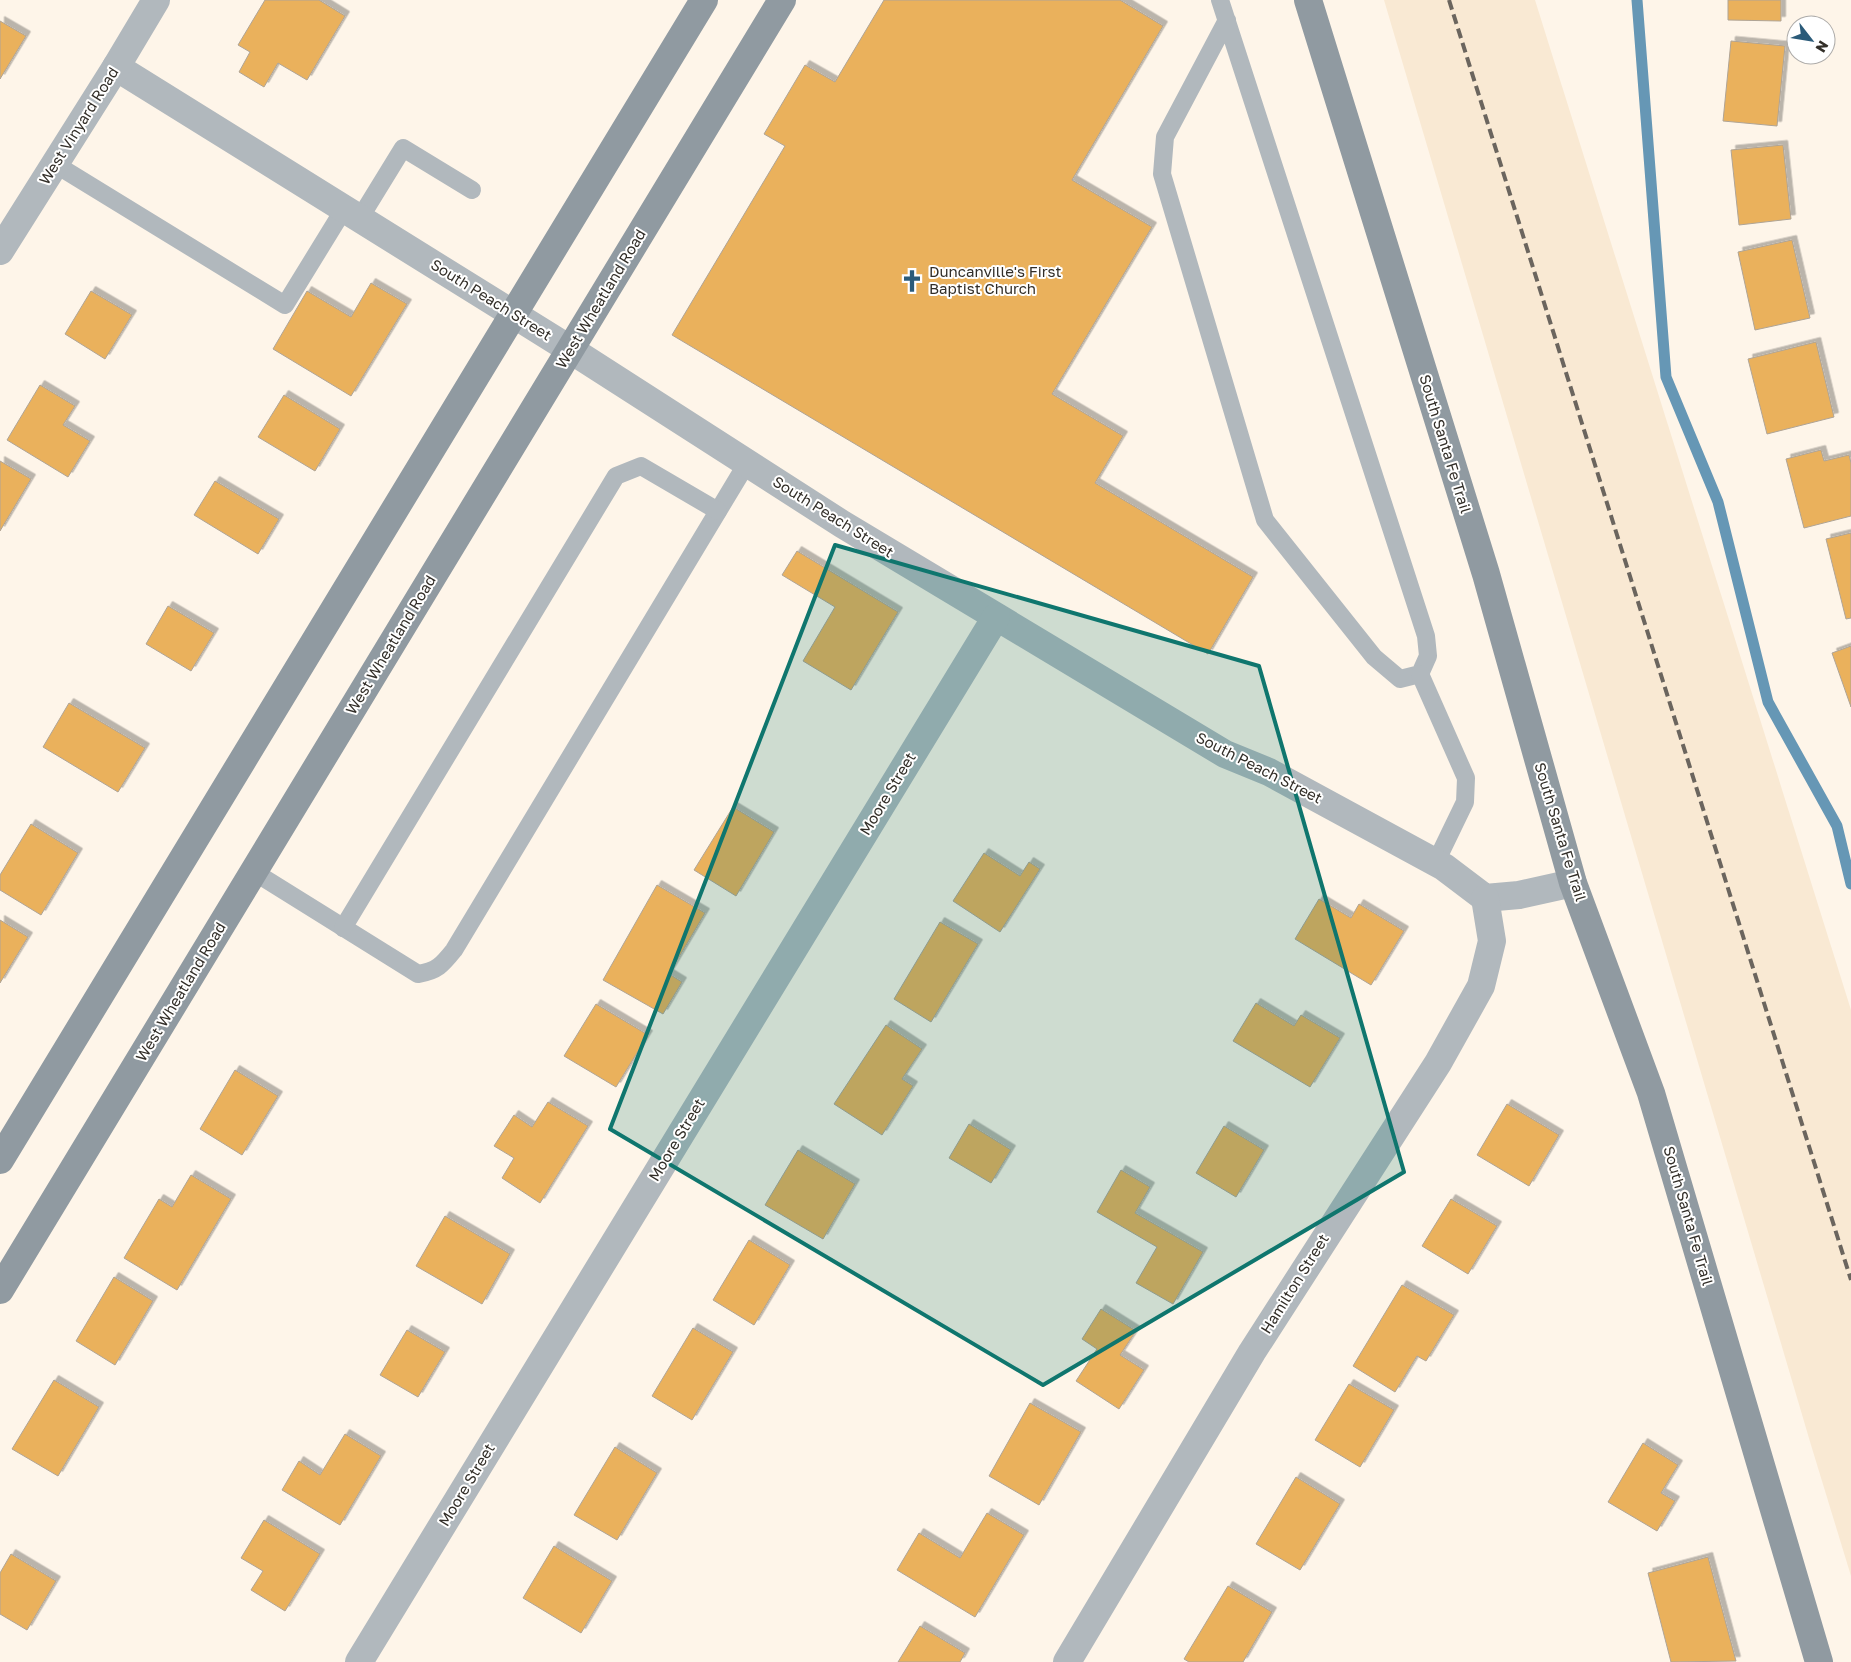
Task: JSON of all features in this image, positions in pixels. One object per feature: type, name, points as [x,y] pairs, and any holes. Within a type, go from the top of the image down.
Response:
[{"type":"main road","points":[[0,1160],[704,0]]},
{"type":"main road","name":"West Wheatland Road","points":[[0,1290],[782,0]]},
{"type":"main road","name":"South Santa Fe Trail","points":[[1308,0],[1486,574],[1573,883],[1651,1093],[1819,1662]]},
{"type":"street","name":"West Vinyard Road","points":[[0,251],[156,0]]},
{"type":"street","name":"South Peach Street","points":[[116,67],[514,314],[842,524],[1225,754],[1269,772],[1436,862],[1485,898]]},
{"type":"street","name":"Moore Street","points":[[359,1662],[996,617]]},
{"type":"street","points":[[1485,898],[1518,895],[1573,883]]},
{"type":"street","name":"Hamilton Street","points":[[1067,1662],[1252,1352],[1438,1063],[1481,986],[1492,941],[1485,898]]},
{"type":"lane","points":[[1220,0],[1426,636],[1428,656],[1420,674],[1466,778],[1465,802],[1436,862]]},
{"type":"lane","points":[[1227,20],[1165,137],[1162,174],[1265,520],[1374,657],[1400,679],[1420,674]]},
{"type":"lane","points":[[55,164],[285,304],[352,213],[404,148],[472,190]]},
{"type":"lane","points":[[254,872],[418,974],[432,972],[443,964],[454,950],[747,463]]},
{"type":"lane","points":[[344,928],[616,476],[641,466],[718,511]]},
{"type":"highlighted area","points":[[835,545],[1259,666],[1404,1172],[1043,1385],[610,1129]]},
{"type":"shaded area","points":[[1384,0],[1535,0],[1851,1010],[1851,1576],[1811,1445]]},
{"type":"building","points":[[265,0],[319,0],[345,16],[307,80],[278,63],[264,87],[239,72],[250,52],[238,45]]},
{"type":"building","name":"Duncanville's First Baptist Church","points":[[884,0],[1120,0],[1163,26],[1072,180],[1152,227],[1052,394],[1123,436],[1095,483],[1253,577],[1208,654],[672,335],[785,146],[764,134],[805,65],[835,82]]},
{"type":"building","points":[[1728,0],[1781,0],[1781,21],[1728,20]]},
{"type":"building","points":[[0,21],[26,36],[0,79]]},
{"type":"building","points":[[1731,41],[1785,46],[1777,126],[1723,121]]},
{"type":"building","points":[[1783,145],[1791,219],[1739,225],[1731,150]]},
{"type":"building","points":[[1792,240],[1810,318],[1755,330],[1738,252]]},
{"type":"building","points":[[371,283],[407,304],[351,396],[273,349],[307,291],[351,317]]},
{"type":"building","points":[[91,291],[132,315],[105,359],[65,334]]},
{"type":"building","points":[[1816,342],[1834,417],[1767,434],[1748,359]]},
{"type":"building","points":[[40,385],[75,406],[63,425],[90,441],[68,477],[7,440]]},
{"type":"building","points":[[284,395],[340,429],[315,471],[258,437]]},
{"type":"building","points":[[1821,450],[1824,461],[1849,455],[1851,463],[1851,516],[1804,528],[1786,459]]},
{"type":"building","points":[[0,461],[31,479],[0,531]]},
{"type":"building","points":[[215,481],[279,519],[258,554],[194,515]]},
{"type":"building","points":[[1851,533],[1851,618],[1846,619],[1826,539]]},
{"type":"building","points":[[797,551],[898,612],[851,690],[803,661],[835,607],[782,575]]},
{"type":"building","points":[[168,606],[214,633],[191,671],[146,644]]},
{"type":"building","points":[[1851,646],[1851,707],[1832,653]]},
{"type":"building","points":[[69,703],[145,748],[118,792],[43,747]]},
{"type":"building","points":[[733,807],[774,832],[736,896],[694,870]]},
{"type":"building","points":[[31,824],[78,853],[41,915],[0,890],[0,875]]},
{"type":"building","points":[[984,853],[1020,876],[1029,862],[1040,869],[1000,932],[953,901]]},
{"type":"building","points":[[657,885],[705,913],[669,974],[682,982],[663,1014],[603,980]]},
{"type":"building","points":[[1319,899],[1351,918],[1359,904],[1404,931],[1371,985],[1295,939]]},
{"type":"building","points":[[0,920],[28,937],[0,983]]},
{"type":"building","points":[[940,922],[978,944],[931,1022],[894,999]]},
{"type":"building","points":[[1256,1003],[1294,1026],[1301,1015],[1340,1038],[1310,1087],[1233,1041]]},
{"type":"building","points":[[596,1004],[648,1035],[616,1087],[564,1056]]},
{"type":"building","points":[[886,1025],[922,1049],[902,1079],[913,1086],[882,1135],[834,1104]]},
{"type":"building","points":[[235,1070],[278,1096],[242,1155],[200,1129]]},
{"type":"building","points":[[548,1102],[588,1126],[540,1203],[502,1178],[514,1158],[494,1146],[514,1115],[532,1127]]},
{"type":"building","points":[[1507,1104],[1559,1135],[1529,1186],[1477,1155]]},
{"type":"building","points":[[969,1124],[1011,1150],[991,1183],[949,1158]]},
{"type":"building","points":[[1224,1126],[1264,1150],[1236,1197],[1196,1173]]},
{"type":"building","points":[[798,1150],[855,1184],[823,1239],[765,1205]]},
{"type":"building","points":[[1121,1170],[1150,1187],[1135,1213],[1203,1252],[1173,1304],[1136,1283],[1157,1247],[1097,1212]]},
{"type":"building","points":[[191,1175],[231,1199],[177,1290],[124,1258],[159,1199],[172,1207]]},
{"type":"building","points":[[1451,1199],[1497,1226],[1468,1274],[1422,1246]]},
{"type":"building","points":[[445,1216],[510,1254],[482,1304],[416,1266]]},
{"type":"building","points":[[749,1240],[790,1265],[754,1325],[713,1300]]},
{"type":"building","points":[[114,1277],[153,1301],[115,1365],[76,1341]]},
{"type":"building","points":[[1402,1285],[1454,1315],[1426,1361],[1417,1356],[1395,1392],[1353,1366]]},
{"type":"building","points":[[1101,1309],[1136,1331],[1120,1355],[1144,1370],[1119,1409],[1076,1381],[1097,1349],[1082,1339]]},
{"type":"building","points":[[693,1328],[733,1352],[692,1420],[652,1396]]},
{"type":"building","points":[[407,1330],[445,1352],[418,1397],[380,1375]]},
{"type":"building","points":[[54,1380],[99,1407],[58,1476],[12,1449]]},
{"type":"building","points":[[1349,1384],[1394,1410],[1360,1467],[1315,1440]]},
{"type":"building","points":[[1030,1403],[1081,1432],[1039,1505],[989,1476]]},
{"type":"building","points":[[345,1434],[381,1456],[340,1525],[282,1490],[299,1461],[320,1475]]},
{"type":"building","points":[[1643,1443],[1678,1465],[1661,1493],[1675,1501],[1657,1531],[1608,1502]]},
{"type":"building","points":[[615,1447],[657,1473],[617,1540],[574,1515]]},
{"type":"building","points":[[1296,1477],[1340,1504],[1300,1570],[1256,1544]]},
{"type":"building","points":[[987,1513],[1024,1535],[975,1617],[897,1570],[919,1533],[960,1558]]},
{"type":"building","points":[[264,1520],[320,1554],[285,1611],[251,1590],[263,1571],[241,1558]]},
{"type":"building","points":[[554,1546],[612,1581],[581,1633],[523,1598]]},
{"type":"building","points":[[11,1554],[56,1581],[27,1630],[0,1614],[0,1573]]},
{"type":"building","points":[[1708,1557],[1736,1661],[1671,1662],[1648,1573]]},
{"type":"building","points":[[1228,1586],[1272,1612],[1243,1662],[1189,1662],[1184,1659]]},
{"type":"building","points":[[920,1626],[965,1653],[960,1662],[898,1662]]},
{"type":"waterway","points":[[1637,0],[1666,377],[1718,502],[1768,702],[1837,826],[1851,884]]},
{"type":"railway","points":[[1449,0],[1851,1280]]},
{"type":"place","name":"Duncanville's First Baptist Church","points":[[912,281]]}]
